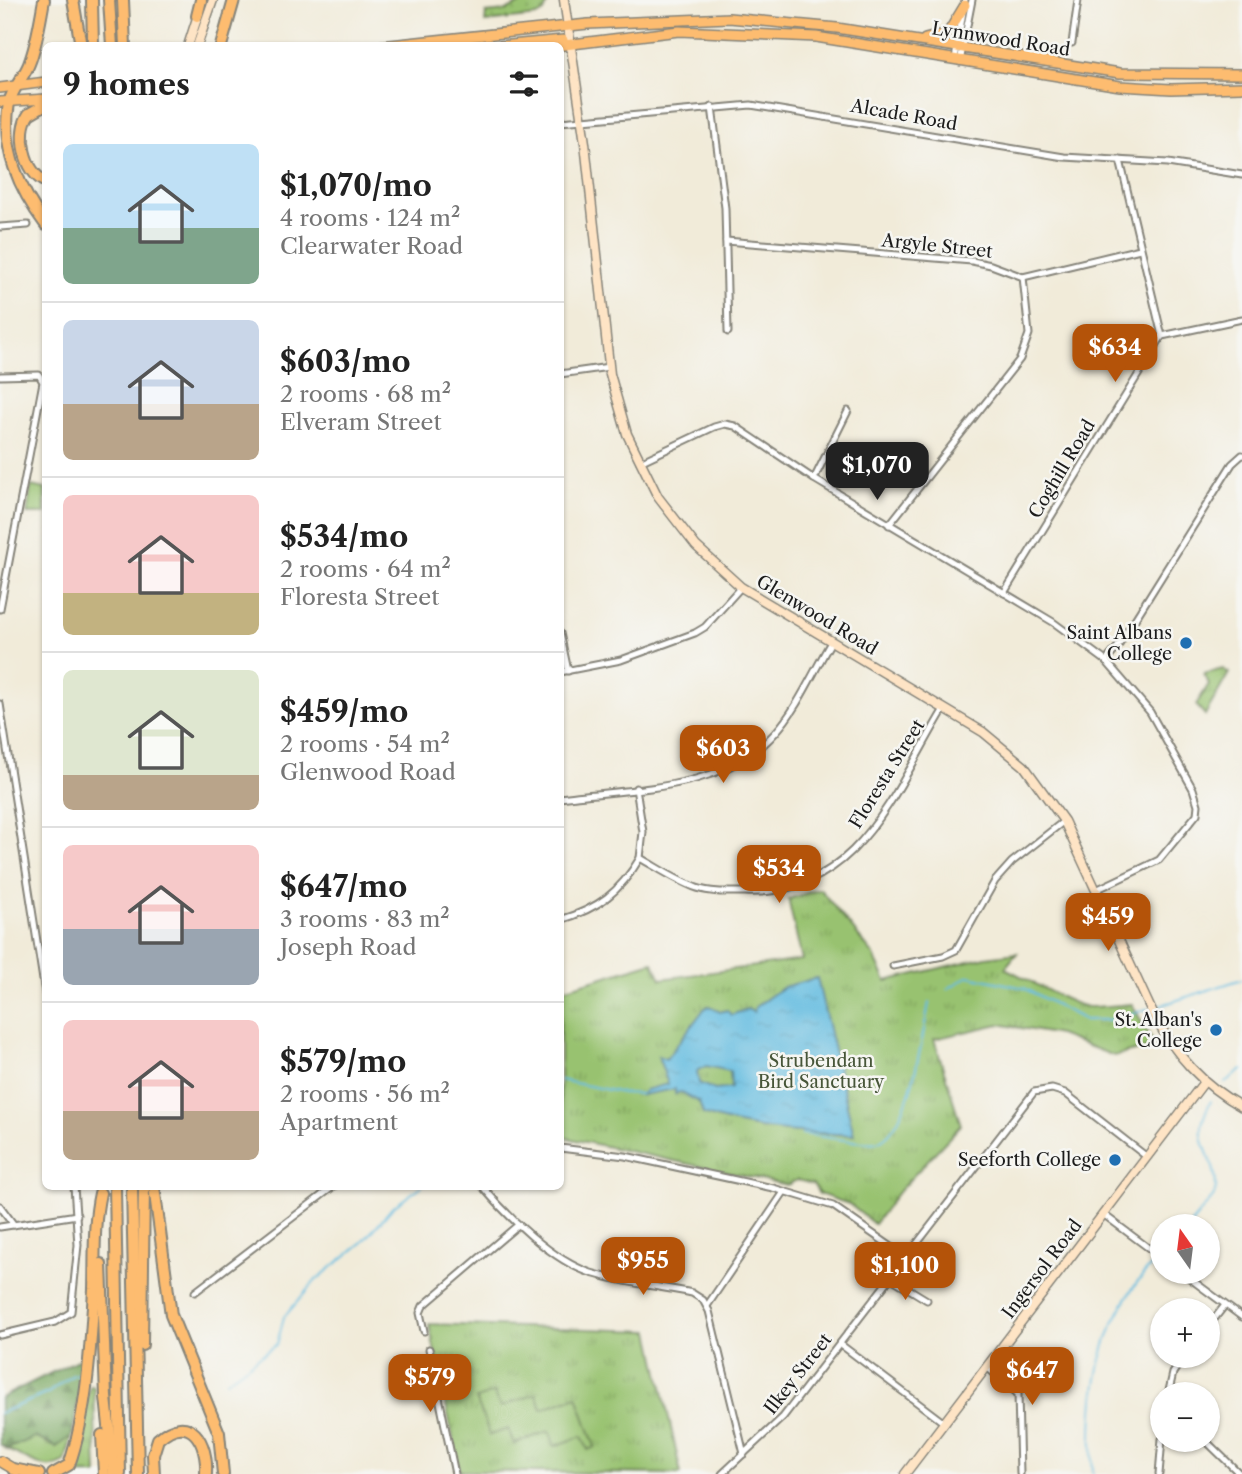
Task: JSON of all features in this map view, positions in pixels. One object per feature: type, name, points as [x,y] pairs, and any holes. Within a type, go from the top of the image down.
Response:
[{"type":"highway","points":[[42,220],[26,198],[15,175],[5,102],[17,86],[30,60],[44,0]]},
{"type":"highway","points":[[73,0],[80,42]]},
{"type":"highway","points":[[92,0],[93,42]]},
{"type":"highway","points":[[109,0],[112,42]]},
{"type":"highway","points":[[123,0],[125,42]]},
{"type":"highway","points":[[197,16],[202,0]]},
{"type":"highway","points":[[222,42],[234,0]]},
{"type":"highway","points":[[42,105],[29,114],[23,131],[29,164],[36,178],[42,180]]},
{"type":"highway","points":[[100,1190],[107,1408],[114,1474]]},
{"type":"highway","points":[[53,1474],[69,1465],[76,1436],[94,1290],[96,1213],[100,1190]]},
{"type":"highway","points":[[115,1190],[120,1474]]},
{"type":"highway","points":[[132,1190],[138,1474]]},
{"type":"highway","points":[[137,1434],[144,1190]]},
{"type":"highway","points":[[155,1190],[171,1315],[219,1433],[223,1474]]},
{"type":"highway","points":[[102,1305],[99,1376],[104,1474]]},
{"type":"highway","points":[[154,1474],[153,1455],[158,1438],[172,1430],[185,1429],[197,1434],[205,1446],[206,1474]]},
{"type":"highway","points":[[18,1472],[39,1474]]},
{"type":"main road","points":[[910,39],[948,33],[968,2]]},
{"type":"main road","name":"Lynnwood Road","points":[[418,42],[568,26],[729,18],[837,28],[1120,73],[1242,74]]},
{"type":"main road","name":"Lynnwood Road","points":[[564,45],[680,32],[771,33],[816,37],[1120,86],[1171,89],[1242,87]]},
{"type":"main road","points":[[539,42],[559,40],[571,44]]},
{"type":"main road","points":[[0,88],[42,83]]},
{"type":"main road","points":[[5,102],[42,102]]},
{"type":"main road","points":[[0,1461],[18,1472]]},
{"type":"street","points":[[198,42],[213,0]]},
{"type":"street","name":"Glenwood Road","points":[[564,0],[582,120],[609,368],[618,406],[640,462],[658,497],[684,532],[741,587],[944,709],[1010,753],[1038,783],[1064,821],[1154,1016],[1182,1060],[1204,1082],[1242,1107]]},
{"type":"street","points":[[1072,43],[1078,0]]},
{"type":"street","points":[[957,61],[968,2]]},
{"type":"street","points":[[189,42],[197,16]]},
{"type":"street","name":"Alcade Road","points":[[564,122],[751,105],[786,108],[1064,157],[1168,163],[1242,175]]},
{"type":"street","points":[[712,107],[723,181],[729,332]]},
{"type":"street","points":[[1119,160],[1162,336],[1242,319]]},
{"type":"street","points":[[0,227],[28,225]]},
{"type":"street","name":"Argyle Street","points":[[726,241],[972,261],[991,264],[1023,277]]},
{"type":"street","points":[[889,525],[1020,359],[1029,334],[1023,277],[1140,249]]},
{"type":"street","name":"Coghill Road","points":[[1003,593],[1081,462],[1162,336]]},
{"type":"street","points":[[564,374],[609,368]]},
{"type":"street","points":[[0,376],[33,372],[41,377],[42,382]]},
{"type":"street","points":[[0,609],[3,577],[42,391]]},
{"type":"street","points":[[814,480],[848,411]]},
{"type":"street","points":[[640,462],[725,424],[740,429],[763,448],[1003,593],[1106,661],[1165,733],[1193,789],[1198,807],[1192,823],[1163,857],[1149,867],[1096,890]]},
{"type":"street","points":[[831,446],[869,471]]},
{"type":"street","points":[[1106,661],[1117,648],[1232,464],[1242,455]]},
{"type":"street","points":[[564,672],[638,656],[695,633],[741,587]]},
{"type":"street","points":[[564,797],[712,776],[760,746],[778,730],[831,642]]},
{"type":"street","points":[[564,652],[568,671]]},
{"type":"street","points":[[0,705],[42,973]]},
{"type":"street","name":"Floresta Street","points":[[640,858],[696,887],[713,891],[769,893],[824,876],[846,859],[870,832],[944,709]]},
{"type":"street","points":[[564,918],[612,897],[640,858],[643,832],[636,788]]},
{"type":"street","points":[[893,966],[943,956],[956,950],[992,886],[1012,862],[1064,821]]},
{"type":"street","name":"Ingersol Road","points":[[905,1474],[1204,1082]]},
{"type":"street","name":"Ilkey Street","points":[[722,1474],[779,1422],[1020,1109],[1038,1091],[1052,1089],[1065,1093],[1147,1157]]},
{"type":"street","points":[[564,1149],[618,1154],[784,1192],[842,1210],[906,1257]]},
{"type":"street","points":[[0,1335],[55,1322],[71,1312],[77,1215],[74,1190]]},
{"type":"street","points":[[195,1292],[329,1190]]},
{"type":"street","points":[[486,1190],[518,1224],[582,1269],[692,1293],[707,1306],[744,1454]]},
{"type":"street","points":[[707,1306],[784,1192]]},
{"type":"street","points":[[0,1206],[14,1225]]},
{"type":"street","points":[[1103,1214],[1150,1249]]},
{"type":"street","points":[[0,1227],[77,1215]]},
{"type":"street","points":[[424,1331],[420,1313],[423,1306],[518,1224]]},
{"type":"street","points":[[891,1278],[927,1300]]},
{"type":"street","points":[[1197,1284],[1242,1317]]},
{"type":"street","points":[[1220,1311],[1225,1305]]},
{"type":"street","points":[[839,1344],[943,1422]]},
{"type":"street","points":[[429,1349],[455,1474]]},
{"type":"street","points":[[987,1367],[1018,1394],[1020,1474]]},
{"type":"street","points":[[1159,1474],[1161,1452]]},
{"type":"street","points":[[1217,1452],[1240,1474]]},
{"type":"green space","points":[[527,0],[549,0],[544,12],[537,16],[485,22],[486,13],[506,11]]},
{"type":"green space","points":[[31,486],[42,488],[42,514],[27,514]]},
{"type":"green space","points":[[1223,669],[1229,673],[1205,715],[1196,705],[1209,684],[1204,674]]},
{"type":"green space","name":"Strubendam Bird Sanctuary","points":[[820,889],[873,954],[886,981],[986,957],[1017,953],[1005,968],[1071,1002],[1089,1007],[1132,1004],[1155,1046],[1114,1056],[1059,1035],[999,1024],[934,1039],[961,1125],[899,1191],[874,1224],[849,1204],[819,1194],[813,1184],[797,1180],[787,1185],[564,1138],[564,989],[653,962],[661,979],[802,960],[788,899]]},
{"type":"green space","points":[[429,1324],[650,1331],[681,1474],[460,1471]]},
{"type":"green space","points":[[81,1358],[82,1375],[72,1436],[56,1447],[35,1437],[7,1449],[0,1444],[0,1398]]},
{"type":"green space","points":[[90,1386],[94,1386],[97,1474],[75,1474]]},
{"type":"green space","points":[[494,1393],[500,1407],[536,1394],[542,1409],[577,1396],[595,1447],[588,1450],[582,1436],[555,1446],[549,1431],[514,1444],[508,1429],[490,1435],[476,1399]]},
{"type":"green space","points":[[72,1436],[65,1462],[58,1465],[36,1464],[7,1449],[35,1437],[56,1447]]},
{"type":"water","points":[[817,978],[854,1135],[777,1130],[721,1120],[703,1114],[699,1102],[680,1092],[675,1094],[675,1089],[641,1095],[645,1090],[668,1084],[658,1056],[666,1059],[705,1008],[709,1006],[720,1012],[727,1010],[731,1015],[747,1009],[754,1012],[755,1007],[783,987]],"holes":[[[706,1066],[730,1071],[731,1088],[715,1090],[699,1083],[697,1071]]]},
{"type":"waterway","points":[[947,989],[969,976],[1024,988],[1085,1020],[1108,1020],[1148,1009]]},
{"type":"waterway","points":[[1153,1008],[1242,979]]},
{"type":"waterway","points":[[802,1134],[871,1143],[889,1134],[907,1101],[929,1003]]},
{"type":"waterway","points":[[1225,1082],[1242,1070]]},
{"type":"waterway","points":[[564,1081],[641,1094]]},
{"type":"waterway","points":[[1199,1214],[1214,1196],[1216,1188],[1212,1165],[1202,1138],[1204,1116],[1211,1101]]},
{"type":"waterway","points":[[226,1381],[277,1344],[284,1317],[316,1280],[363,1242],[392,1208],[417,1190]]},
{"type":"waterway","points":[[1093,1474],[1095,1387],[1101,1360],[1121,1307],[1136,1283],[1150,1268]]},
{"type":"waterway","points":[[0,1413],[48,1393],[73,1375],[80,1374]]},
{"type":"place","name":"Saint Albans College","points":[[1186,643]]},
{"type":"place","name":"St. Alban's College","points":[[1216,1030]]},
{"type":"place","name":"Seeforth College","points":[[1115,1160]]}]
